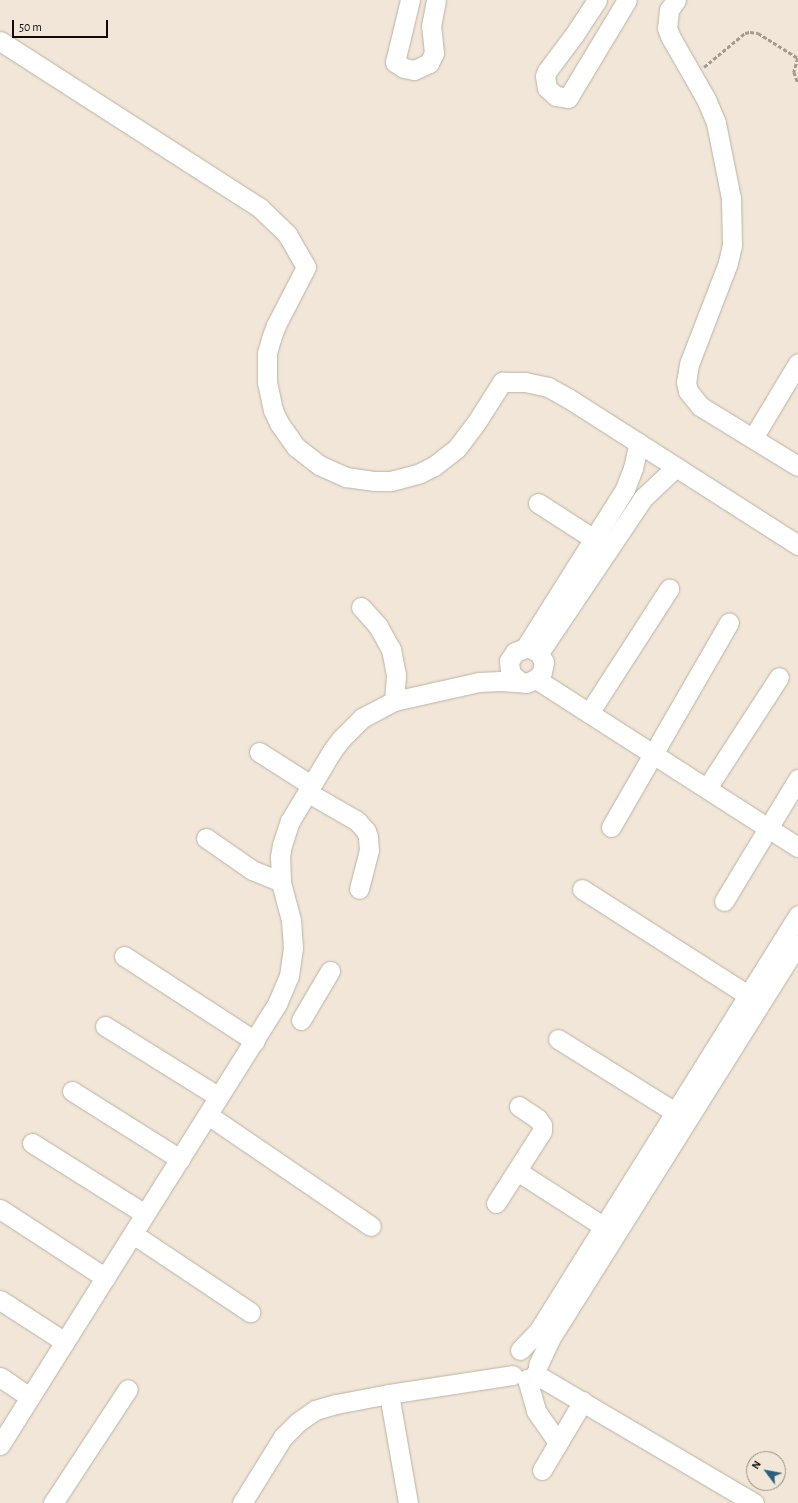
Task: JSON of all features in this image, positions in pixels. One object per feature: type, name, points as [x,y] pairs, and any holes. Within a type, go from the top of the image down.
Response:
[{"type":"street","points":[[410,0],[395,62],[404,68],[414,70],[428,62],[434,53],[431,26],[436,0]]},
{"type":"street","points":[[597,0],[574,36],[546,71],[545,76],[547,88],[556,96],[568,98],[627,0]]},
{"type":"street","points":[[676,0],[669,10],[667,28],[670,36],[693,75],[716,123],[731,198],[732,245],[725,273],[689,364],[686,382],[688,391],[700,406],[798,466]]},
{"type":"street","points":[[0,41],[259,207],[287,234],[306,267],[276,325],[271,339],[268,353],[267,382],[273,410],[283,429],[296,447],[319,465],[346,477],[376,482],[398,479],[420,473],[434,466],[457,448],[476,423],[502,382],[537,384],[558,392],[798,545]]},
{"type":"street","points":[[753,438],[798,363]]},
{"type":"street","points":[[479,682],[525,652],[619,499],[629,479],[639,443]]},
{"type":"street","points":[[676,467],[653,488],[635,510],[525,652],[509,666],[510,671],[513,676],[529,680],[589,713],[798,847]]},
{"type":"street","points":[[619,499],[635,510]]},
{"type":"street","points":[[538,503],[594,539]]},
{"type":"street","points":[[589,713],[669,589]]},
{"type":"street","points":[[360,607],[378,626],[391,650],[396,675],[394,701]]},
{"type":"street","points":[[611,827],[729,623]]},
{"type":"street","points":[[0,1445],[255,1041],[283,991],[292,962],[293,934],[281,882],[280,857],[282,845],[290,821],[337,745],[351,728],[372,712],[394,701],[479,682],[529,680],[544,667],[525,652]]},
{"type":"street","points":[[707,788],[779,677]]},
{"type":"street","points":[[259,752],[357,822],[366,831],[369,850],[359,889]]},
{"type":"street","points":[[724,901],[798,779]]},
{"type":"street","points":[[206,838],[252,870],[281,882]]},
{"type":"street","points":[[582,889],[748,995]]},
{"type":"street","points":[[242,1503],[283,1437],[306,1415],[325,1407],[389,1394],[528,1373],[550,1339],[645,1172],[675,1112],[797,918]]},
{"type":"street","points":[[754,1503],[583,1401],[528,1373],[509,1367],[509,1362],[513,1354],[520,1350],[539,1330],[603,1226],[645,1172],[798,944]]},
{"type":"street","points":[[124,956],[255,1041]]},
{"type":"street","points":[[283,991],[305,1014],[330,971]]},
{"type":"street","points":[[105,1026],[219,1097]]},
{"type":"street","points":[[558,1039],[675,1112]]},
{"type":"street","points":[[72,1091],[180,1159]]},
{"type":"street","points":[[496,1203],[540,1134],[542,1128],[538,1119],[518,1106]]},
{"type":"street","points":[[208,1115],[370,1226]]},
{"type":"street","points":[[32,1144],[145,1214]]},
{"type":"street","points":[[517,1171],[603,1226]]},
{"type":"street","points":[[0,1209],[106,1278]]},
{"type":"street","points":[[133,1234],[250,1312]]},
{"type":"street","points":[[0,1300],[65,1342]]},
{"type":"street","points":[[520,1350],[526,1350],[535,1355],[528,1373],[536,1411],[558,1442]]},
{"type":"street","points":[[0,1377],[30,1397]]},
{"type":"street","points":[[53,1503],[128,1389]]},
{"type":"street","points":[[389,1394],[408,1503]]},
{"type":"street","points":[[542,1470],[583,1401]]},
{"type":"path","points":[[693,75],[745,33],[750,32],[758,33],[798,58],[794,72],[798,83]]}]
